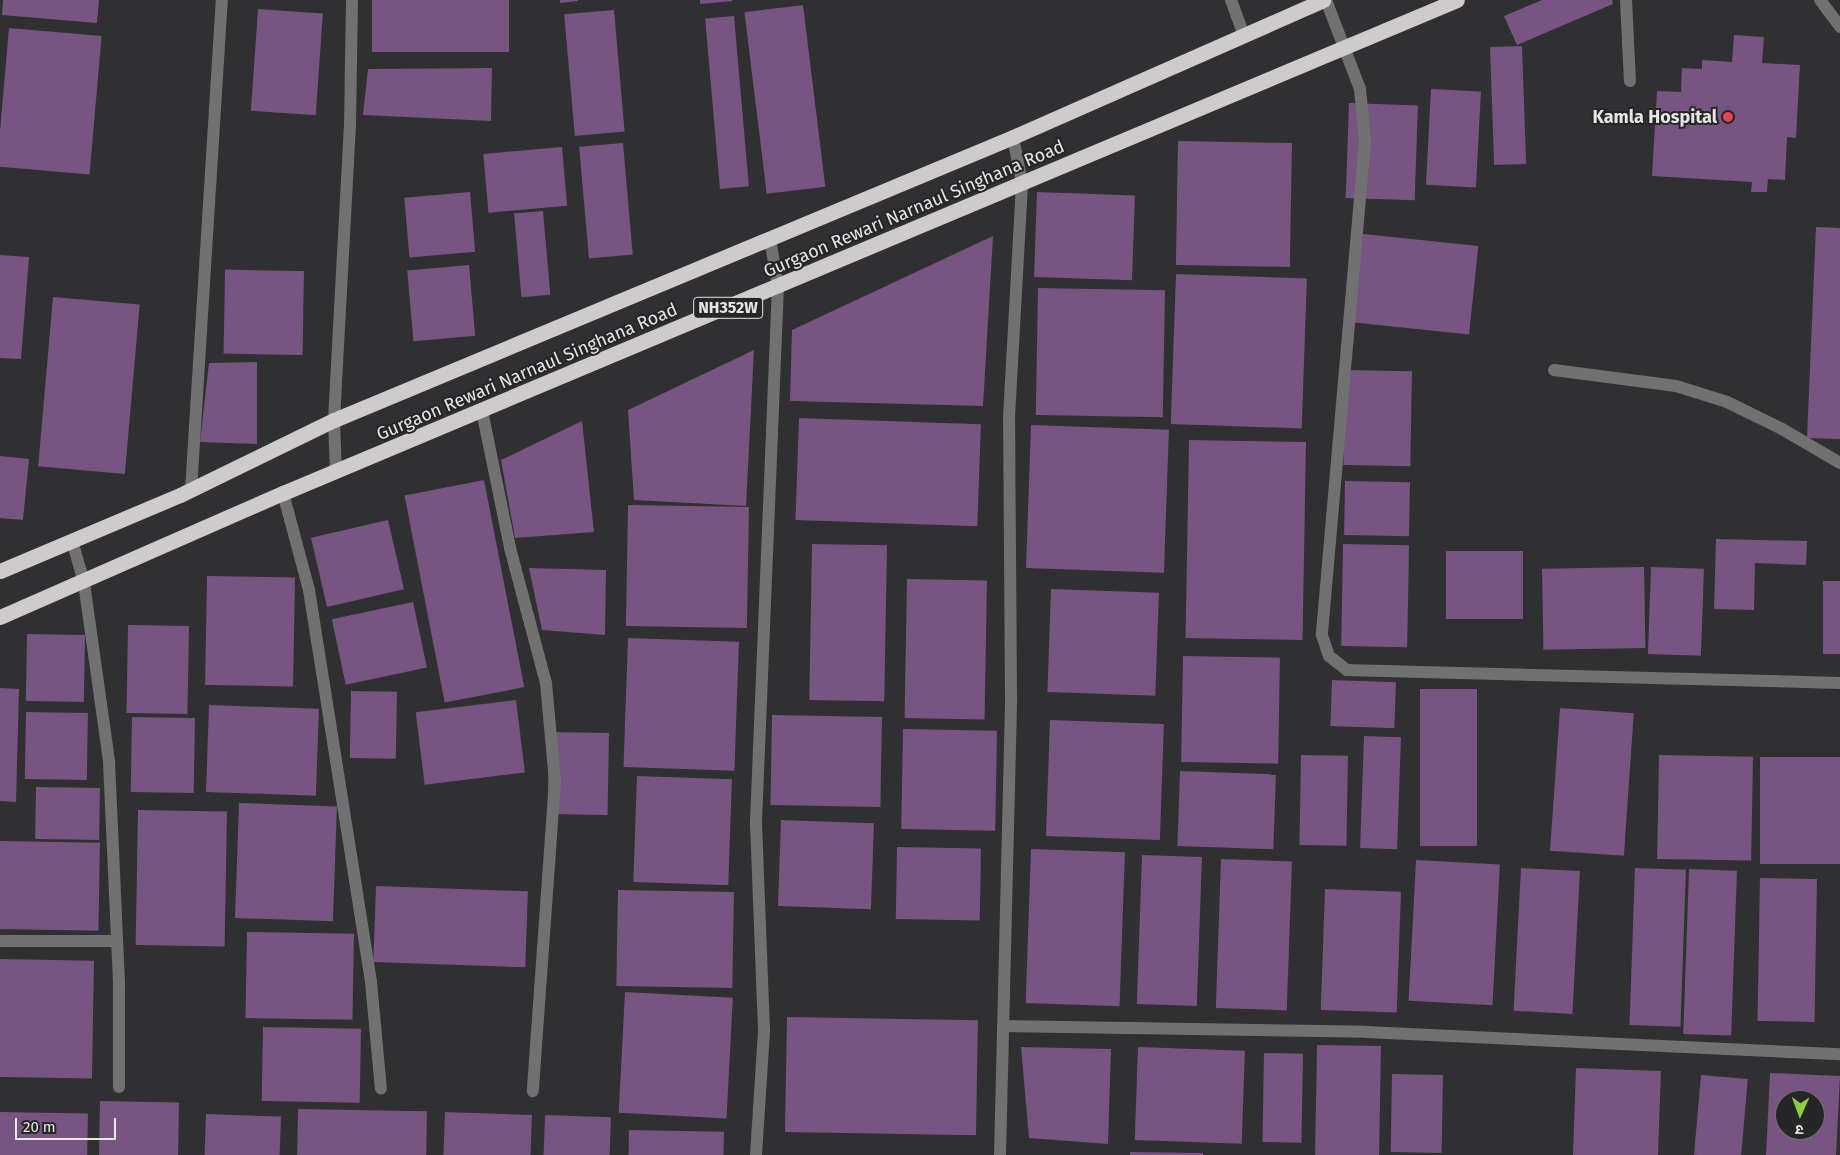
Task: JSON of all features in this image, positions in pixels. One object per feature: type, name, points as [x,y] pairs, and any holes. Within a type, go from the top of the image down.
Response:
[{"type":"highway","name":"NH352W","points":[[0,571],[191,490],[334,420],[1013,137],[1325,0]]},
{"type":"highway","name":"Gurgaon Rewari Narnaul Singhana Road","points":[[0,617],[84,582],[283,493],[336,473],[1347,49],[1457,0]]},
{"type":"street","points":[[191,490],[222,0]]},
{"type":"street","points":[[336,473],[334,420],[350,126],[352,0]]},
{"type":"street","points":[[1231,0],[1244,35]]},
{"type":"street","points":[[1325,0],[1347,49],[1360,89],[1366,141],[1322,635],[1329,656],[1347,670],[1840,683]]},
{"type":"street","points":[[1626,0],[1630,81]]},
{"type":"street","points":[[1820,0],[1840,27]]},
{"type":"street","points":[[1000,1155],[1011,696],[1009,417],[1022,184],[1013,137]]},
{"type":"street","points":[[756,1155],[764,1031],[756,822],[778,287],[770,238]]},
{"type":"street","points":[[1554,370],[1676,386],[1727,402],[1782,429],[1840,463]]},
{"type":"street","points":[[482,411],[510,548],[546,683],[555,781],[533,1091]]},
{"type":"street","points":[[283,493],[309,590],[370,982],[381,1088]]},
{"type":"street","points":[[72,540],[84,582],[109,762],[117,941],[119,1087]]},
{"type":"street","points":[[0,941],[117,941]]},
{"type":"street","points":[[1003,1026],[1366,1032],[1840,1054]]},
{"type":"building","points":[[3,0],[99,0],[97,23],[2,15]]},
{"type":"building","points":[[372,0],[509,0],[509,52],[372,52]]},
{"type":"building","points":[[560,0],[578,0],[578,1],[560,3]]},
{"type":"building","points":[[700,0],[732,0],[732,1],[700,4]]},
{"type":"building","points":[[1542,0],[1612,0],[1613,4],[1517,45],[1504,16]]},
{"type":"building","points":[[803,5],[825,187],[767,194],[744,12]]},
{"type":"building","points":[[258,9],[323,14],[316,115],[251,111]]},
{"type":"building","points":[[614,10],[625,132],[575,136],[564,14]]},
{"type":"building","points":[[734,16],[749,186],[720,189],[705,19]]},
{"type":"building","points":[[9,28],[102,36],[90,175],[0,167],[0,131]]},
{"type":"building","points":[[1734,35],[1764,37],[1762,63],[1800,65],[1796,138],[1787,137],[1785,180],[1768,179],[1767,192],[1751,192],[1752,182],[1652,176],[1657,91],[1681,92],[1682,68],[1702,69],[1702,60],[1732,62]]},
{"type":"building","points":[[1522,46],[1526,164],[1494,165],[1490,47]]},
{"type":"building","points":[[492,68],[491,121],[363,115],[368,69]]},
{"type":"building","points":[[1431,89],[1481,92],[1476,187],[1426,185]]},
{"type":"building","points":[[1349,103],[1418,105],[1415,200],[1346,198]]},
{"type":"building","points":[[1178,141],[1292,143],[1290,267],[1176,265]]},
{"type":"building","points":[[623,143],[633,255],[589,258],[579,147]]},
{"type":"building","points":[[562,147],[567,206],[488,213],[483,154]]},
{"type":"building","points":[[470,192],[475,252],[409,258],[404,198]]},
{"type":"building","points":[[1037,192],[1135,195],[1132,280],[1034,277]]},
{"type":"building","points":[[543,211],[550,295],[521,297],[514,214]]},
{"type":"building","points":[[1816,227],[1840,228],[1840,439],[1807,438]]},
{"type":"building","points":[[1354,233],[1478,246],[1469,335],[1345,322]]},
{"type":"building","points":[[993,236],[983,406],[790,401],[792,330]]},
{"type":"building","points":[[0,255],[29,257],[21,359],[0,358]]},
{"type":"building","points":[[469,265],[475,336],[413,341],[407,270]]},
{"type":"building","points":[[225,270],[304,271],[303,355],[224,354]]},
{"type":"building","points":[[1176,274],[1307,279],[1302,428],[1171,424]]},
{"type":"building","points":[[1038,288],[1165,290],[1163,417],[1036,415]]},
{"type":"building","points":[[53,297],[140,305],[125,474],[38,466]]},
{"type":"building","points":[[754,350],[746,506],[634,500],[628,410]]},
{"type":"building","points":[[257,362],[257,444],[200,442],[209,363]]},
{"type":"building","points":[[1345,370],[1412,371],[1410,466],[1343,465]]},
{"type":"building","points":[[799,418],[981,424],[977,526],[795,520]]},
{"type":"building","points":[[582,421],[594,532],[515,538],[501,460]]},
{"type":"building","points":[[1031,425],[1169,430],[1164,573],[1026,568]]},
{"type":"building","points":[[1189,440],[1306,442],[1303,640],[1186,638]]},
{"type":"building","points":[[0,456],[29,459],[23,520],[0,518]]},
{"type":"building","points":[[484,480],[524,687],[445,703],[404,495]]},
{"type":"building","points":[[1345,481],[1410,482],[1409,536],[1344,535]]},
{"type":"building","points":[[628,505],[749,507],[747,628],[626,626]]},
{"type":"building","points":[[388,520],[404,589],[327,607],[311,538]]},
{"type":"building","points":[[1716,539],[1807,541],[1806,565],[1755,563],[1754,610],[1714,609]]},
{"type":"building","points":[[812,544],[887,545],[884,701],[809,700]]},
{"type":"building","points":[[1343,544],[1409,545],[1407,647],[1341,646]]},
{"type":"building","points":[[1446,551],[1523,551],[1523,619],[1446,619]]},
{"type":"building","points":[[1644,567],[1645,648],[1543,650],[1542,569]]},
{"type":"building","points":[[1651,567],[1704,569],[1701,656],[1648,654]]},
{"type":"building","points":[[529,568],[606,570],[605,635],[542,630]]},
{"type":"building","points":[[207,576],[295,578],[293,687],[205,685]]},
{"type":"building","points":[[907,579],[987,580],[985,719],[905,718]]},
{"type":"building","points":[[1823,581],[1840,581],[1840,654],[1823,654]]},
{"type":"building","points":[[1051,589],[1159,593],[1155,696],[1047,692]]},
{"type":"building","points":[[413,602],[427,668],[346,685],[332,619]]},
{"type":"building","points":[[128,625],[189,626],[187,714],[126,713]]},
{"type":"building","points":[[27,634],[85,635],[84,702],[26,701]]},
{"type":"building","points":[[628,638],[739,642],[734,771],[623,767]]},
{"type":"building","points":[[1183,656],[1280,658],[1278,764],[1181,762]]},
{"type":"building","points":[[1332,680],[1396,682],[1394,728],[1330,726]]},
{"type":"building","points":[[0,688],[19,689],[16,802],[0,801]]},
{"type":"building","points":[[1420,689],[1477,689],[1477,846],[1420,846]]},
{"type":"building","points":[[351,691],[397,692],[396,759],[350,758]]},
{"type":"building","points":[[516,700],[525,772],[425,785],[416,712]]},
{"type":"building","points":[[209,705],[319,709],[316,796],[206,792]]},
{"type":"building","points":[[1560,708],[1634,713],[1624,856],[1550,851]]},
{"type":"building","points":[[26,712],[88,713],[87,780],[25,779]]},
{"type":"building","points":[[772,715],[882,717],[880,807],[770,805]]},
{"type":"building","points":[[132,717],[195,718],[194,793],[131,792]]},
{"type":"building","points":[[1050,720],[1164,724],[1160,840],[1046,836]]},
{"type":"building","points":[[903,729],[997,731],[995,831],[901,829]]},
{"type":"building","points":[[549,732],[609,733],[608,815],[548,814]]},
{"type":"building","points":[[1364,736],[1401,737],[1397,849],[1360,848]]},
{"type":"building","points":[[1301,755],[1348,756],[1346,846],[1299,845]]},
{"type":"building","points":[[1659,755],[1753,757],[1751,861],[1657,859]]},
{"type":"building","points":[[1760,757],[1840,757],[1840,864],[1760,864]]},
{"type":"building","points":[[1180,771],[1276,774],[1273,849],[1177,846]]},
{"type":"building","points":[[637,776],[732,779],[728,885],[633,882]]},
{"type":"building","points":[[36,787],[100,788],[99,840],[35,839]]},
{"type":"building","points":[[239,803],[337,806],[333,921],[235,918]]},
{"type":"building","points":[[138,810],[227,812],[225,947],[136,945]]},
{"type":"building","points":[[781,820],[874,823],[871,909],[778,906]]},
{"type":"building","points":[[0,841],[100,843],[98,931],[0,929]]},
{"type":"building","points":[[897,847],[981,848],[980,920],[896,919]]},
{"type":"building","points":[[1031,849],[1125,852],[1120,1006],[1026,1003]]},
{"type":"building","points":[[1142,855],[1202,857],[1197,1006],[1137,1004]]},
{"type":"building","points":[[1221,859],[1292,861],[1287,1010],[1216,1008]]},
{"type":"building","points":[[1416,860],[1500,864],[1493,1005],[1409,1001]]},
{"type":"building","points":[[1521,868],[1580,871],[1572,1014],[1514,1011]]},
{"type":"building","points":[[1635,868],[1686,870],[1680,1027],[1630,1025]]},
{"type":"building","points":[[1689,869],[1737,871],[1731,1036],[1683,1034]]},
{"type":"building","points":[[1760,878],[1817,879],[1814,1022],[1758,1021]]},
{"type":"building","points":[[376,886],[528,891],[525,967],[373,962]]},
{"type":"building","points":[[1325,889],[1401,892],[1397,1013],[1321,1010]]},
{"type":"building","points":[[618,890],[734,892],[732,988],[616,986]]},
{"type":"building","points":[[247,932],[354,934],[352,1020],[245,1018]]},
{"type":"building","points":[[0,959],[94,961],[92,1079],[0,1077]]},
{"type":"building","points":[[625,992],[733,998],[727,1118],[619,1113]]},
{"type":"building","points":[[787,1017],[978,1020],[976,1135],[785,1132]]},
{"type":"building","points":[[263,1027],[361,1029],[360,1103],[262,1101]]},
{"type":"building","points":[[1317,1045],[1381,1046],[1379,1155],[1315,1155]]},
{"type":"building","points":[[1021,1047],[1111,1049],[1108,1144],[1029,1138]]},
{"type":"building","points":[[1138,1047],[1245,1051],[1242,1144],[1135,1140]]},
{"type":"building","points":[[1264,1053],[1303,1054],[1301,1143],[1262,1142]]},
{"type":"building","points":[[1576,1068],[1661,1071],[1658,1155],[1573,1155]]},
{"type":"building","points":[[1770,1073],[1840,1076],[1836,1155],[1766,1155]]},
{"type":"building","points":[[1392,1074],[1443,1075],[1442,1153],[1391,1152]]},
{"type":"building","points":[[1701,1075],[1748,1079],[1741,1155],[1694,1155]]},
{"type":"building","points":[[100,1101],[179,1102],[178,1155],[99,1155]]},
{"type":"building","points":[[298,1109],[427,1111],[426,1155],[297,1155]]},
{"type":"building","points":[[0,1112],[88,1114],[87,1155],[0,1155]]},
{"type":"building","points":[[445,1112],[532,1115],[531,1155],[443,1155]]},
{"type":"building","points":[[206,1114],[281,1117],[280,1155],[205,1155]]},
{"type":"building","points":[[545,1115],[611,1117],[610,1155],[544,1155]]},
{"type":"building","points":[[629,1130],[724,1132],[724,1155],[629,1155]]},
{"type":"building","points":[[1130,1152],[1203,1153],[1203,1155],[1130,1155]]},
{"type":"place","name":"Kamla Hospital","points":[[1728,117]]}]
